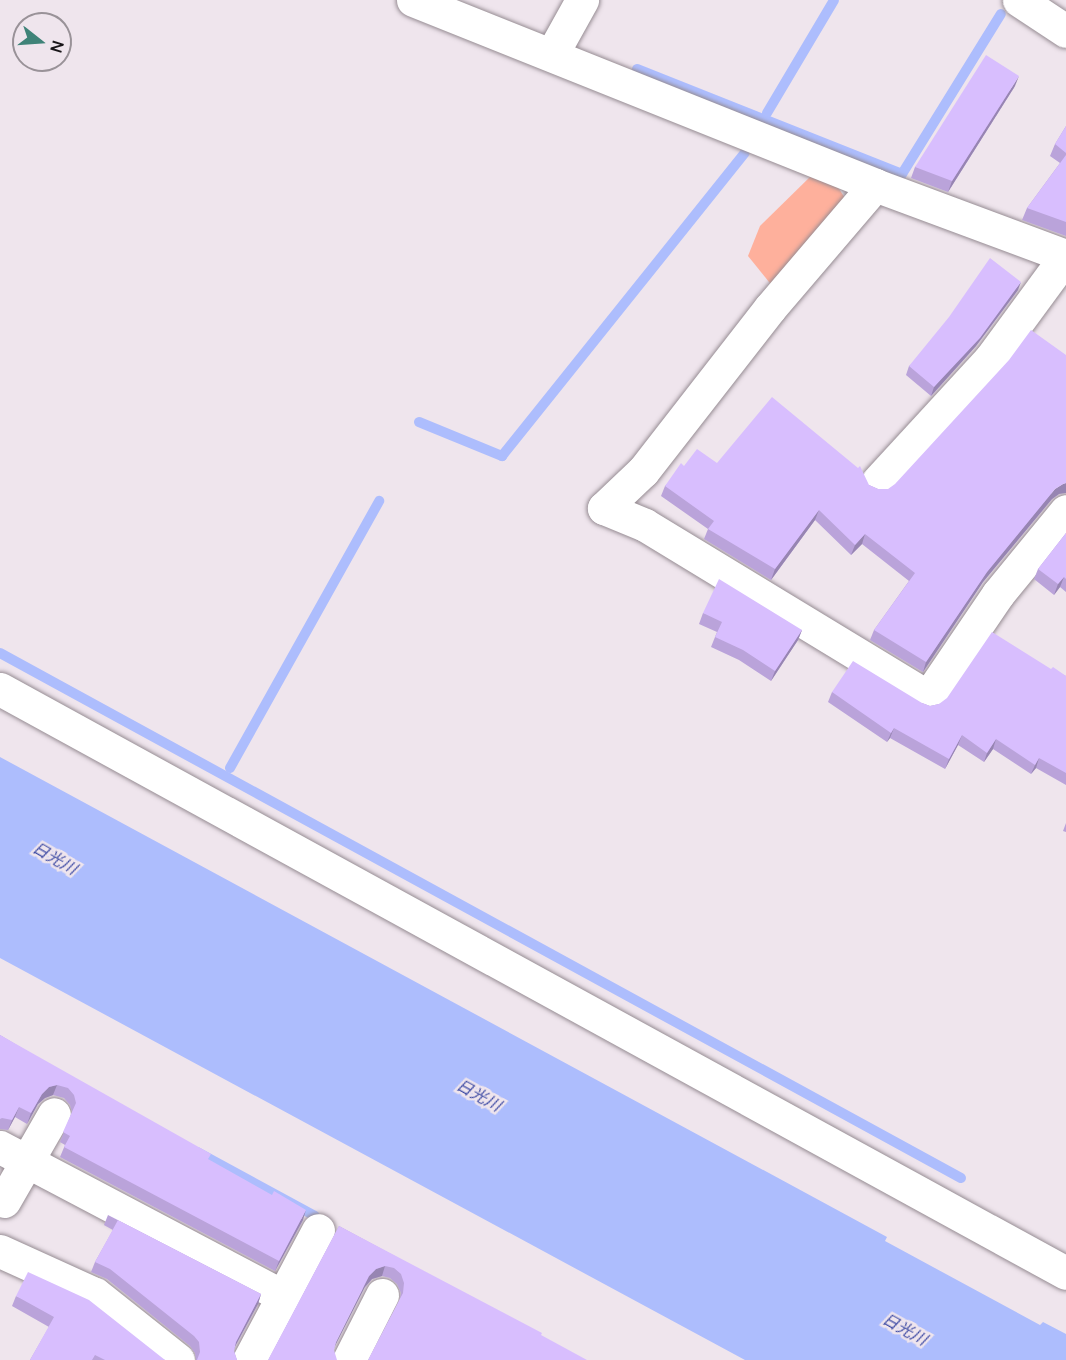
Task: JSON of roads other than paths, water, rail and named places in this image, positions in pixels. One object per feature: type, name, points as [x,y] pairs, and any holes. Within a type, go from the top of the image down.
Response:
[{"type":"street","points":[[413,0],[875,185],[1066,256],[991,358],[878,481]]},
{"type":"street","points":[[552,54],[582,0]]},
{"type":"street","points":[[1018,0],[1066,31]]},
{"type":"street","points":[[875,185],[770,308],[643,471],[604,508],[645,525],[928,697],[998,594],[1066,511]]},
{"type":"street","points":[[0,689],[1066,1273]]},
{"type":"street","points":[[4,1202],[13,1154],[54,1114]]},
{"type":"street","points":[[13,1154],[282,1296]]},
{"type":"street","points":[[249,1360],[318,1230]]},
{"type":"street","points":[[0,1251],[95,1294],[178,1360]]},
{"type":"street","points":[[349,1360],[382,1294]]},
{"type":"water","name":"日光川","points":[[0,757],[887,1237],[885,1241],[1040,1325],[1043,1322],[1066,1334],[1066,1360],[745,1360],[0,958]]},
{"type":"waterway","points":[[767,113],[834,0]]},
{"type":"waterway","points":[[637,69],[902,174],[1001,14]]},
{"type":"waterway","points":[[419,422],[502,456],[745,153]]},
{"type":"waterway","points":[[230,768],[379,501]]},
{"type":"waterway","points":[[0,653],[961,1178]]},
{"type":"waterway","points":[[197,1152],[315,1216]]}]
